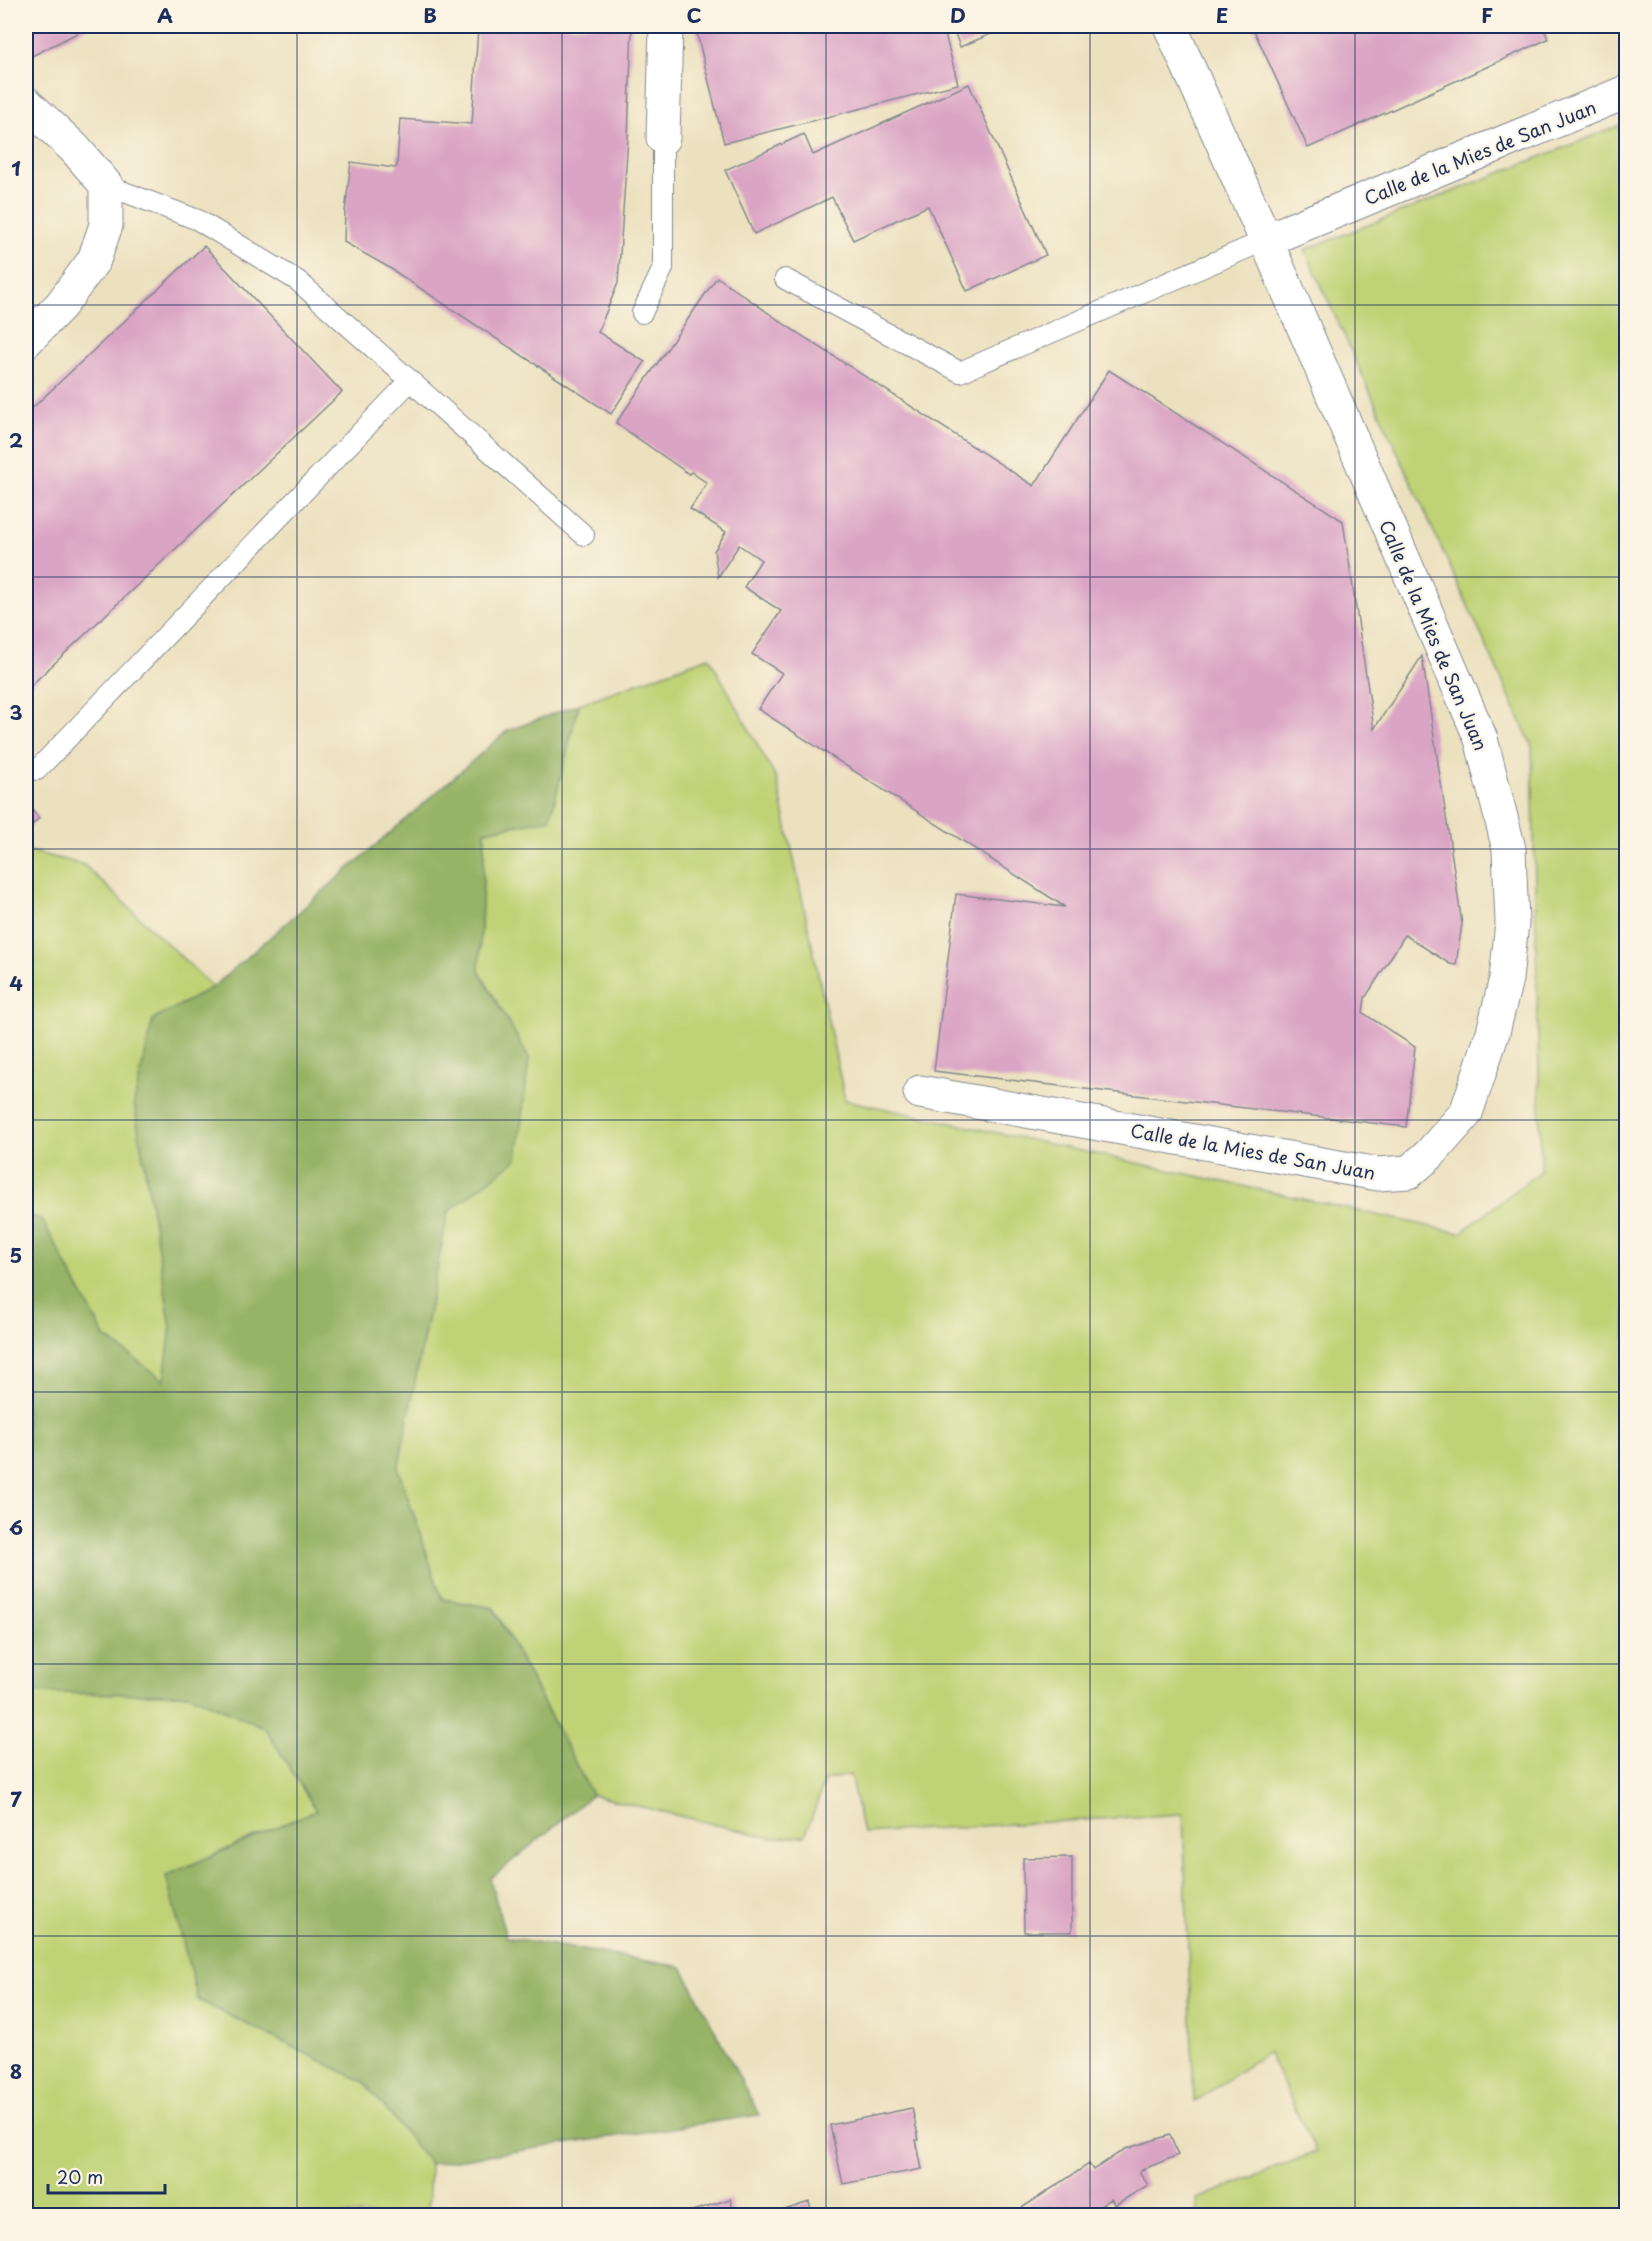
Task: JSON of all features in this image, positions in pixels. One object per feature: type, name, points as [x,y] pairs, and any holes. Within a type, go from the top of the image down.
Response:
[{"type":"street","points":[[663,138],[666,26]]},
{"type":"street","name":"Calle de la Mies de San Juan","points":[[920,1092],[1378,1174],[1409,1172],[1429,1155],[1466,1113],[1493,1032],[1506,979],[1512,912],[1509,849],[1480,739],[1266,240],[1170,26]]},
{"type":"street","name":"Calle de la Mies de San Juan","points":[[1266,240],[1626,92]]},
{"type":"street","points":[[26,103],[75,149],[106,185],[106,225],[94,260],[61,305],[26,341]]},
{"type":"lane","points":[[642,314],[663,268],[663,138]]},
{"type":"lane","points":[[106,185],[198,220],[298,281],[584,535]]},
{"type":"lane","points":[[785,279],[960,372],[1266,240]]},
{"type":"lane","points":[[36,770],[410,381]]},
{"type":"green space","points":[[1626,123],[1626,2215],[1198,2215],[1197,2199],[1316,2152],[1268,2052],[1194,2102],[1183,1814],[863,1833],[850,1775],[825,1780],[805,1836],[772,1838],[592,1795],[494,1608],[442,1599],[398,1469],[448,1212],[517,1159],[529,1058],[479,971],[485,831],[550,819],[579,704],[709,657],[777,780],[845,1100],[1460,1233],[1541,1171],[1532,746],[1305,250]]},
{"type":"green space","points":[[579,704],[550,819],[485,831],[479,971],[529,1058],[517,1159],[448,1212],[398,1469],[442,1599],[493,1608],[592,1795],[490,1879],[506,1937],[682,1967],[759,2115],[430,2164],[364,2082],[198,2000],[166,1876],[316,1810],[265,1728],[189,1694],[26,1693],[26,1214],[42,1220],[105,1337],[164,1380],[171,1327],[134,1103],[153,1020],[213,987],[507,731]]},
{"type":"green space","points":[[26,850],[84,865],[213,987],[153,1020],[134,1103],[171,1327],[164,1380],[105,1337],[42,1220],[26,1214]]},
{"type":"green space","points":[[26,1693],[189,1694],[265,1728],[316,1810],[166,1876],[198,2000],[364,2082],[430,2164],[428,2215],[26,2216]]},
{"type":"building","points":[[26,26],[91,26],[26,59]]},
{"type":"building","points":[[478,26],[632,26],[628,138],[618,283],[598,332],[645,362],[611,414],[388,267],[344,242],[351,162],[395,168],[400,119],[472,124]]},
{"type":"building","points":[[695,26],[943,26],[958,84],[724,143]]},
{"type":"building","points":[[952,26],[1010,26],[960,47]]},
{"type":"building","points":[[1252,26],[1543,26],[1548,39],[1308,148]]},
{"type":"building","points":[[969,84],[1046,255],[967,291],[928,206],[853,240],[832,197],[754,234],[725,170],[804,134],[813,155]]},
{"type":"building","points":[[204,246],[342,392],[26,690],[26,414]]},
{"type":"building","points":[[717,277],[790,328],[1034,486],[1109,370],[1343,521],[1374,729],[1422,656],[1462,924],[1456,965],[1450,964],[1405,935],[1365,998],[1363,1013],[1415,1047],[1406,1127],[934,1071],[956,894],[1065,907],[758,709],[782,673],[752,654],[781,611],[744,587],[761,560],[739,545],[718,577],[714,551],[726,532],[690,509],[707,483],[691,472],[689,474],[616,423]]},
{"type":"building","points":[[26,803],[39,818],[26,831]]},
{"type":"building","points":[[1072,1857],[1072,1932],[1024,1932],[1023,1858]]},
{"type":"building","points":[[912,2108],[922,2169],[843,2184],[830,2125]]},
{"type":"building","points":[[1170,2135],[1178,2155],[1139,2171],[1148,2185],[1115,2205],[1111,2199],[1097,2208],[1102,2216],[1020,2216],[1017,2211],[1089,2164],[1093,2170],[1125,2149]]},
{"type":"building","points":[[730,2199],[735,2216],[679,2216],[689,2212]]},
{"type":"building","points":[[809,2202],[813,2216],[769,2216],[769,2215]]}]
